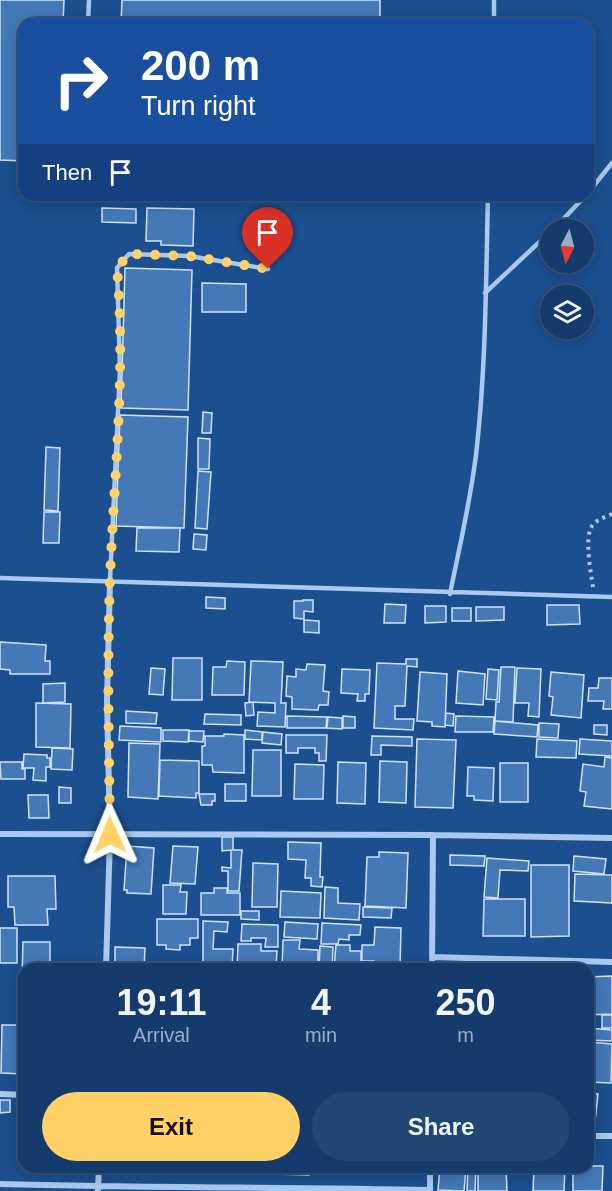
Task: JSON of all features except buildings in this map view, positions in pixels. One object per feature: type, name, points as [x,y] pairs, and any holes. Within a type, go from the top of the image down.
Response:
[{"type":"street","points":[[106,963],[110,835],[107,700],[110,580]]},
{"type":"street","points":[[0,834],[433,835],[612,838]]},
{"type":"street","points":[[432,963],[433,835]]},
{"type":"street","points":[[432,957],[612,962]]},
{"type":"street","points":[[0,1094],[18,1095]]},
{"type":"street","points":[[594,1136],[612,1137]]},
{"type":"street","points":[[98,1189],[99,1173]]},
{"type":"street","points":[[0,1184],[98,1189],[281,1187],[430,1191],[430,1173]]},
{"type":"lane","points":[[88,18],[89,0]]},
{"type":"lane","points":[[494,0],[494,18]]},
{"type":"lane","points":[[594,185],[612,163]]},
{"type":"lane","points":[[450,594],[469,502],[477,447],[482,389],[488,201]]},
{"type":"lane","points":[[563,219],[580,201]]},
{"type":"lane","points":[[485,293],[540,242]]},
{"type":"lane","points":[[110,580],[120,369],[117,268],[129,254],[189,256],[268,269]]},
{"type":"lane","points":[[0,578],[110,580],[450,594],[612,597]]},
{"type":"path","points":[[593,597],[588,536],[597,521],[612,514]]},
{"type":"route","points":[[110,835],[107,700],[120,369],[117,268],[129,254],[189,256],[268,269]]}]
